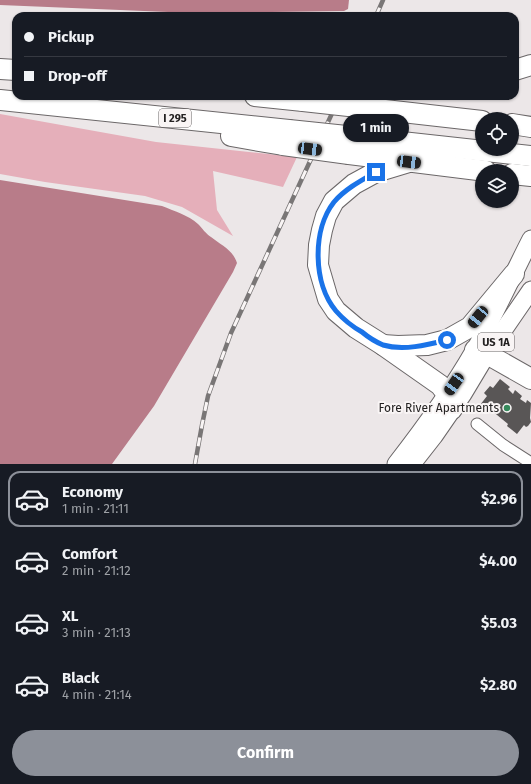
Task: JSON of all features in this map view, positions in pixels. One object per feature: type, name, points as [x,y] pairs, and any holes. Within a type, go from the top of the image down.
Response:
[{"type":"highway","points":[[519,69],[531,65]]},
{"type":"highway","points":[[0,69],[12,70]]},
{"type":"highway","name":"I 295","points":[[0,100],[140,114],[286,138],[353,146],[531,156]]},
{"type":"highway","points":[[293,100],[475,120]]},
{"type":"highway","points":[[519,125],[531,127]]},
{"type":"highway","points":[[353,146],[409,162],[475,170]]},
{"type":"highway","points":[[409,162],[376,172],[354,184],[334,201],[326,216],[319,245],[318,265],[328,299],[336,311],[356,328],[440,385],[450,401]]},
{"type":"highway","points":[[519,175],[531,176]]},
{"type":"highway","points":[[383,345],[427,345],[447,340],[470,328],[514,274]]},
{"type":"highway","name":"US 1A","points":[[481,352],[531,380]]},
{"type":"main road","points":[[481,352],[514,274],[531,239]]},
{"type":"main road","name":"US 1A","points":[[412,464],[481,352],[531,290]]},
{"type":"main road","name":"US 1A","points":[[396,464],[423,429],[450,401]]},
{"type":"street","points":[[477,424],[503,446],[531,463]]},
{"type":"shaded area","points":[[0,0],[349,0],[348,9],[344,11],[168,12],[0,5]]},
{"type":"shaded area","points":[[0,114],[156,142],[297,157],[283,187],[213,171],[217,210],[233,236],[182,207],[145,196],[0,174]]},
{"type":"shaded area","points":[[0,180],[162,206],[190,218],[198,224],[207,234],[230,251],[237,263],[154,406],[112,464],[0,464]]},
{"type":"building","name":"Fore River Apartments","points":[[500,379],[510,387],[508,389],[513,394],[515,390],[522,396],[520,399],[526,403],[527,400],[531,403],[531,422],[526,427],[524,425],[517,434],[507,426],[508,424],[491,410],[489,412],[480,405],[487,396],[484,393],[490,386],[493,388]]},
{"type":"railway","points":[[378,12],[383,0]]},
{"type":"railway","points":[[195,464],[208,396],[231,333],[338,100]]},
{"type":"place","name":"Fore River Apartments","points":[[507,408]]},
{"type":"route","points":[[376,172],[354,184],[334,201],[326,216],[319,245],[318,265],[328,299],[336,311],[356,328],[383,345],[427,345],[447,340]]}]
